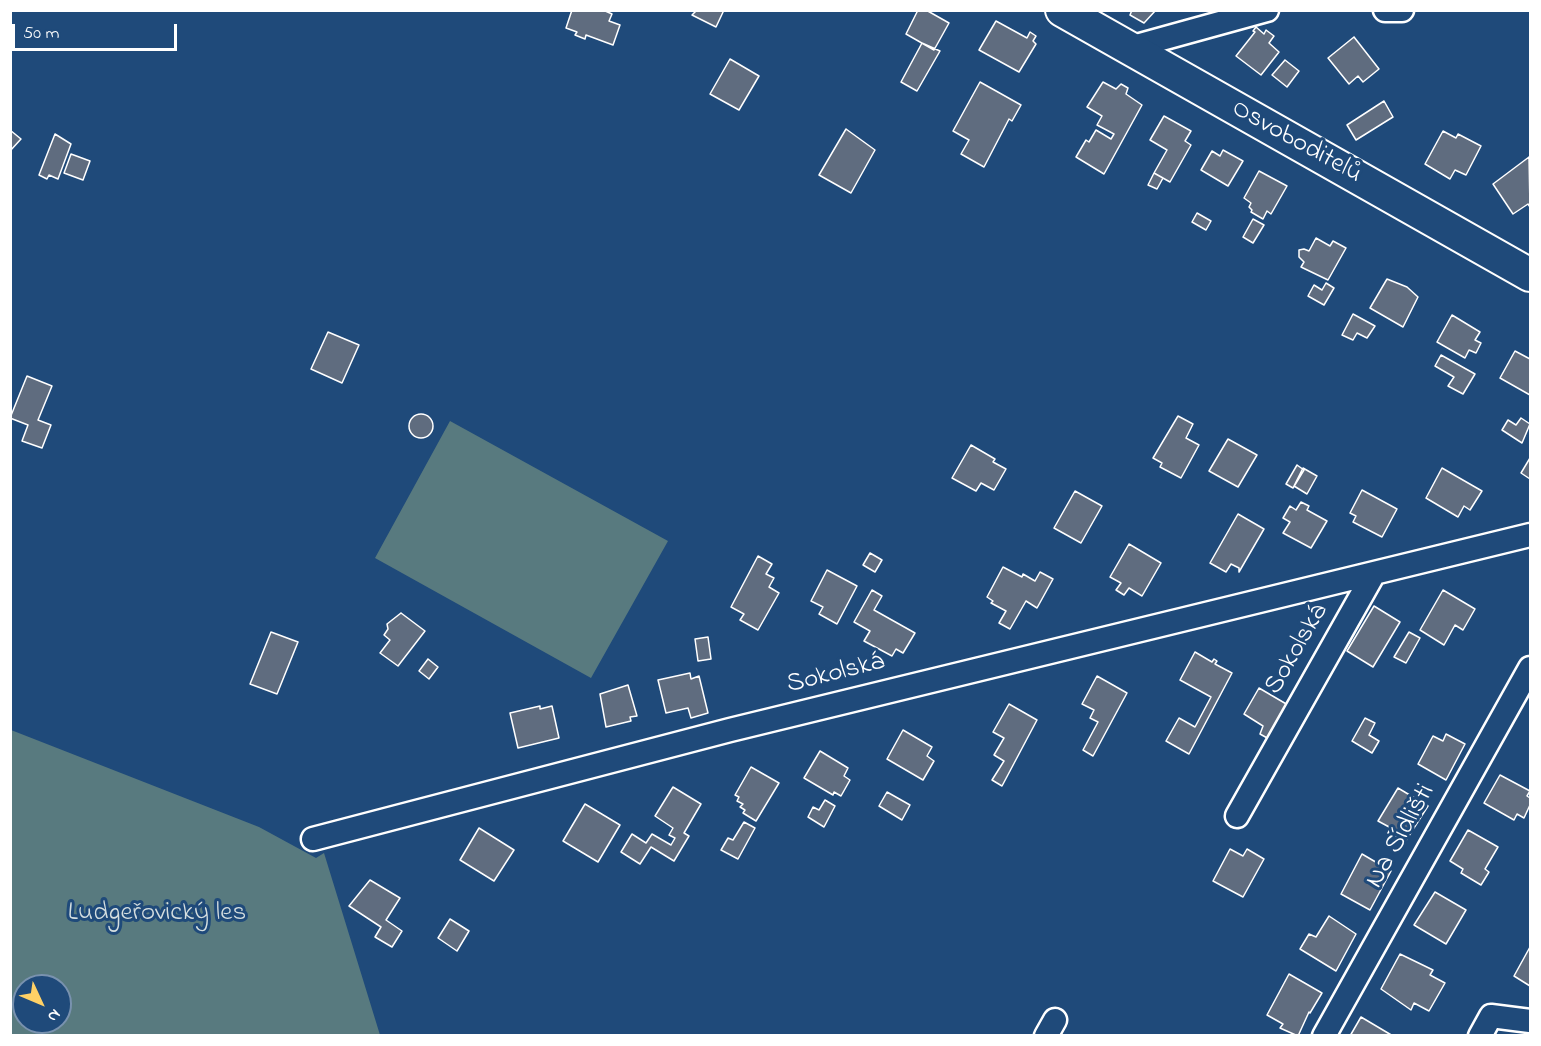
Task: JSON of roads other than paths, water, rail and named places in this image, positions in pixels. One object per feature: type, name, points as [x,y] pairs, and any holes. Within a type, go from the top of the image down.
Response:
[{"type":"street","name":"Osvoboditelů","points":[[1062,10],[1530,275]]},
{"type":"street","points":[[1129,48],[1267,10]]},
{"type":"street","points":[[1385,10],[1402,10]]},
{"type":"street","name":"Sokolská","points":[[314,839],[765,722],[1530,535]]},
{"type":"street","name":"Sokolská","points":[[1237,816],[1373,575]]},
{"type":"street","name":"Na Sídlišti","points":[[1324,1035],[1530,668]]},
{"type":"street","points":[[1480,1035],[1491,1016],[1530,1021]]},
{"type":"park label","name":"Ludgeřovický les","points":[[157,915]]}]
